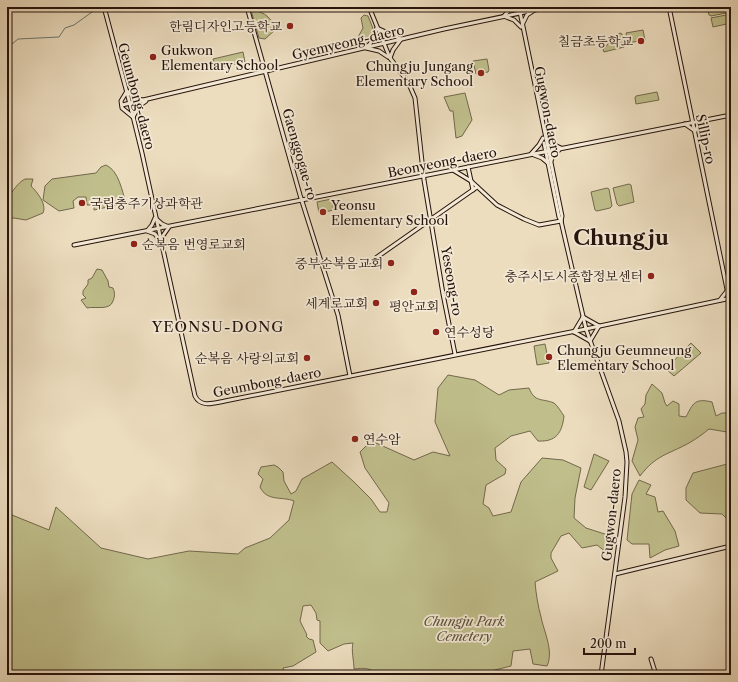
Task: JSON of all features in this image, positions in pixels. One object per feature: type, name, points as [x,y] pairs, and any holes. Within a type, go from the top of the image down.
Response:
[{"type":"street","name":"Geumbong-daero","points":[[104,7],[142,153],[195,396],[199,401],[208,404],[599,326]]},
{"type":"street","name":"Gaenggogae-ro","points":[[247,7],[302,200],[338,315],[350,376]]},
{"type":"street","name":"Yeseong-ro","points":[[369,7],[390,58],[408,82],[415,98],[424,180],[443,294],[455,354]]},
{"type":"street","points":[[512,7],[504,16],[511,18],[522,26],[527,15],[533,10]]},
{"type":"street","name":"Gugwon-daero","points":[[518,7],[544,138],[562,216],[561,221],[583,317],[590,341],[619,421],[626,452],[625,497],[602,675]]},
{"type":"street","points":[[524,7],[533,10]]},
{"type":"street","name":"Gyemyeong-daero","points":[[122,105],[146,101],[401,39],[548,7]]},
{"type":"street","name":"Sillip-ro","points":[[669,7],[696,131],[727,291],[730,298]]},
{"type":"street","points":[[377,28],[401,39],[393,50],[390,58],[379,51],[365,48],[370,44],[377,28]]},
{"type":"street","points":[[127,91],[134,98],[146,101],[138,106],[133,117],[122,108],[121,101],[127,91]]},
{"type":"street","name":"Beonyeong-daero","points":[[74,245],[731,116]]},
{"type":"street","points":[[685,124],[696,131],[701,121]]},
{"type":"street","points":[[544,138],[550,143],[562,148],[553,155],[550,163],[541,157],[530,155],[544,138]]},
{"type":"street","points":[[468,167],[473,190]]},
{"type":"street","points":[[452,170],[471,181],[497,205],[538,225],[561,221]]},
{"type":"street","points":[[370,262],[477,187]]},
{"type":"street","points":[[155,218],[162,224],[169,227],[162,237],[161,242],[155,234],[147,231],[152,226],[155,218]]},
{"type":"street","points":[[720,300],[727,291],[731,294]]},
{"type":"street","points":[[599,326],[590,341],[574,332],[583,317],[599,326],[730,298]]},
{"type":"street","points":[[615,574],[731,546]]},
{"type":"street","points":[[651,659],[656,675]]},
{"type":"green space","points":[[250,7],[254,7],[254,9],[266,15],[275,23],[276,29],[265,39],[259,38]]},
{"type":"green space","points":[[707,7],[731,7],[731,12],[711,16],[709,15]]},
{"type":"green space","points":[[731,14],[731,23],[713,27],[711,18]]},
{"type":"green space","points":[[364,15],[368,16],[374,31],[368,44],[352,47],[349,41],[357,39],[363,28],[361,18]]},
{"type":"green space","points":[[643,30],[645,40],[628,43],[626,33]]},
{"type":"green space","points":[[620,33],[622,34],[624,47],[604,52],[603,50],[612,39]]},
{"type":"green space","points":[[243,52],[245,62],[215,68],[213,59]]},
{"type":"green space","points":[[487,59],[488,72],[476,74],[473,61]]},
{"type":"green space","points":[[657,92],[659,100],[636,104],[636,96]]},
{"type":"green space","points":[[465,93],[472,120],[462,136],[456,138],[453,111],[450,111],[444,97]]},
{"type":"green space","points":[[106,165],[117,176],[126,203],[94,210],[94,205],[87,205],[86,197],[78,197],[73,201],[74,208],[59,211],[43,200],[45,186],[52,179],[96,173],[101,167]]},
{"type":"green space","points":[[25,179],[33,179],[31,186],[43,202],[43,213],[26,220],[14,218],[7,219],[7,197]]},
{"type":"green space","points":[[629,184],[631,185],[634,202],[619,206],[617,204],[613,188]]},
{"type":"green space","points":[[607,188],[609,189],[612,206],[610,208],[597,211],[595,210],[591,192]]},
{"type":"green space","points":[[331,199],[334,210],[319,213],[317,202]]},
{"type":"green space","points":[[97,269],[102,270],[108,281],[109,287],[113,288],[114,298],[109,306],[102,308],[87,308],[81,300],[86,298],[83,295],[83,291],[88,284],[88,280],[92,278]]},
{"type":"green space","points":[[691,343],[701,353],[674,376],[666,369]]},
{"type":"green space","points":[[545,344],[549,363],[537,365],[534,346]]},
{"type":"green space","name":"Chungju Park Cemetery","points":[[448,375],[475,380],[499,395],[509,390],[529,388],[531,393],[536,398],[554,403],[564,416],[560,432],[554,438],[538,441],[530,431],[511,436],[495,448],[496,460],[506,469],[505,474],[486,485],[483,504],[489,508],[493,516],[511,512],[521,482],[542,458],[563,460],[581,468],[575,498],[574,518],[586,528],[614,537],[611,556],[597,545],[582,548],[569,533],[561,536],[551,553],[551,558],[558,571],[535,582],[539,609],[549,648],[549,660],[547,666],[533,664],[530,649],[513,651],[511,666],[491,671],[486,675],[483,675],[479,671],[455,675],[377,675],[367,669],[354,669],[352,652],[353,643],[344,644],[328,651],[320,643],[320,621],[317,620],[316,613],[311,605],[303,606],[300,621],[307,635],[306,636],[313,640],[316,652],[293,666],[283,668],[285,675],[7,675],[7,513],[49,530],[56,507],[101,548],[148,559],[189,551],[238,554],[245,548],[270,538],[289,520],[294,501],[271,497],[263,492],[260,487],[263,479],[258,474],[261,467],[274,465],[278,467],[283,472],[284,481],[291,494],[296,491],[302,479],[332,462],[371,499],[380,512],[387,512],[389,503],[365,468],[360,452],[366,446],[376,443],[414,460],[433,452],[450,456],[435,422],[438,388]]},
{"type":"green space","points":[[652,384],[662,393],[667,406],[673,401],[679,404],[679,416],[686,417],[693,405],[698,401],[712,402],[716,416],[722,413],[731,413],[731,437],[727,432],[709,429],[689,443],[657,459],[640,476],[632,461],[638,440],[635,427],[638,418],[644,417],[641,409],[645,404],[646,395]]},
{"type":"green space","points":[[594,454],[609,461],[591,490],[584,487]]},
{"type":"green space","points":[[731,463],[731,520],[728,520],[722,514],[700,513],[686,500],[686,488],[693,473]]},
{"type":"green space","points":[[639,480],[651,485],[646,494],[655,497],[658,512],[663,511],[675,531],[679,546],[665,550],[650,558],[649,544],[632,544],[627,540],[632,494]]},
{"type":"waterway","points":[[7,48],[18,39],[59,37],[65,28],[74,25],[92,12],[98,10]]},
{"type":"place","name":"한림디자인고등학교","points":[[290,26]]},
{"type":"place","name":"칠금초등학교","points":[[641,41]]},
{"type":"place","name":"Gukwon Elementary School","points":[[153,57]]},
{"type":"place","name":"Chungju Jungang Elementary School","points":[[481,73]]},
{"type":"place","name":"국립충주기상과학관","points":[[82,203]]},
{"type":"place","name":"Yeonsu Elementary School","points":[[323,212]]},
{"type":"place","name":"순복음 번영로교회","points":[[134,244]]},
{"type":"place","name":"중부순복음교회","points":[[391,263]]},
{"type":"place","name":"충주시도시종합정보센터","points":[[651,276]]},
{"type":"place","name":"평안교회","points":[[414,292]]},
{"type":"place","name":"세계로교회","points":[[376,303]]},
{"type":"place","name":"연수성당","points":[[436,332]]},
{"type":"place","name":"Chungju Geumneung Elementary School","points":[[549,357]]},
{"type":"place","name":"순복음 사랑의교회","points":[[307,358]]},
{"type":"place","name":"연수암","points":[[355,439]]},
{"type":"district","name":"Chungju","points":[[621,237]]},
{"type":"district","name":"YEONSU-DONG","points":[[218,326]]}]
